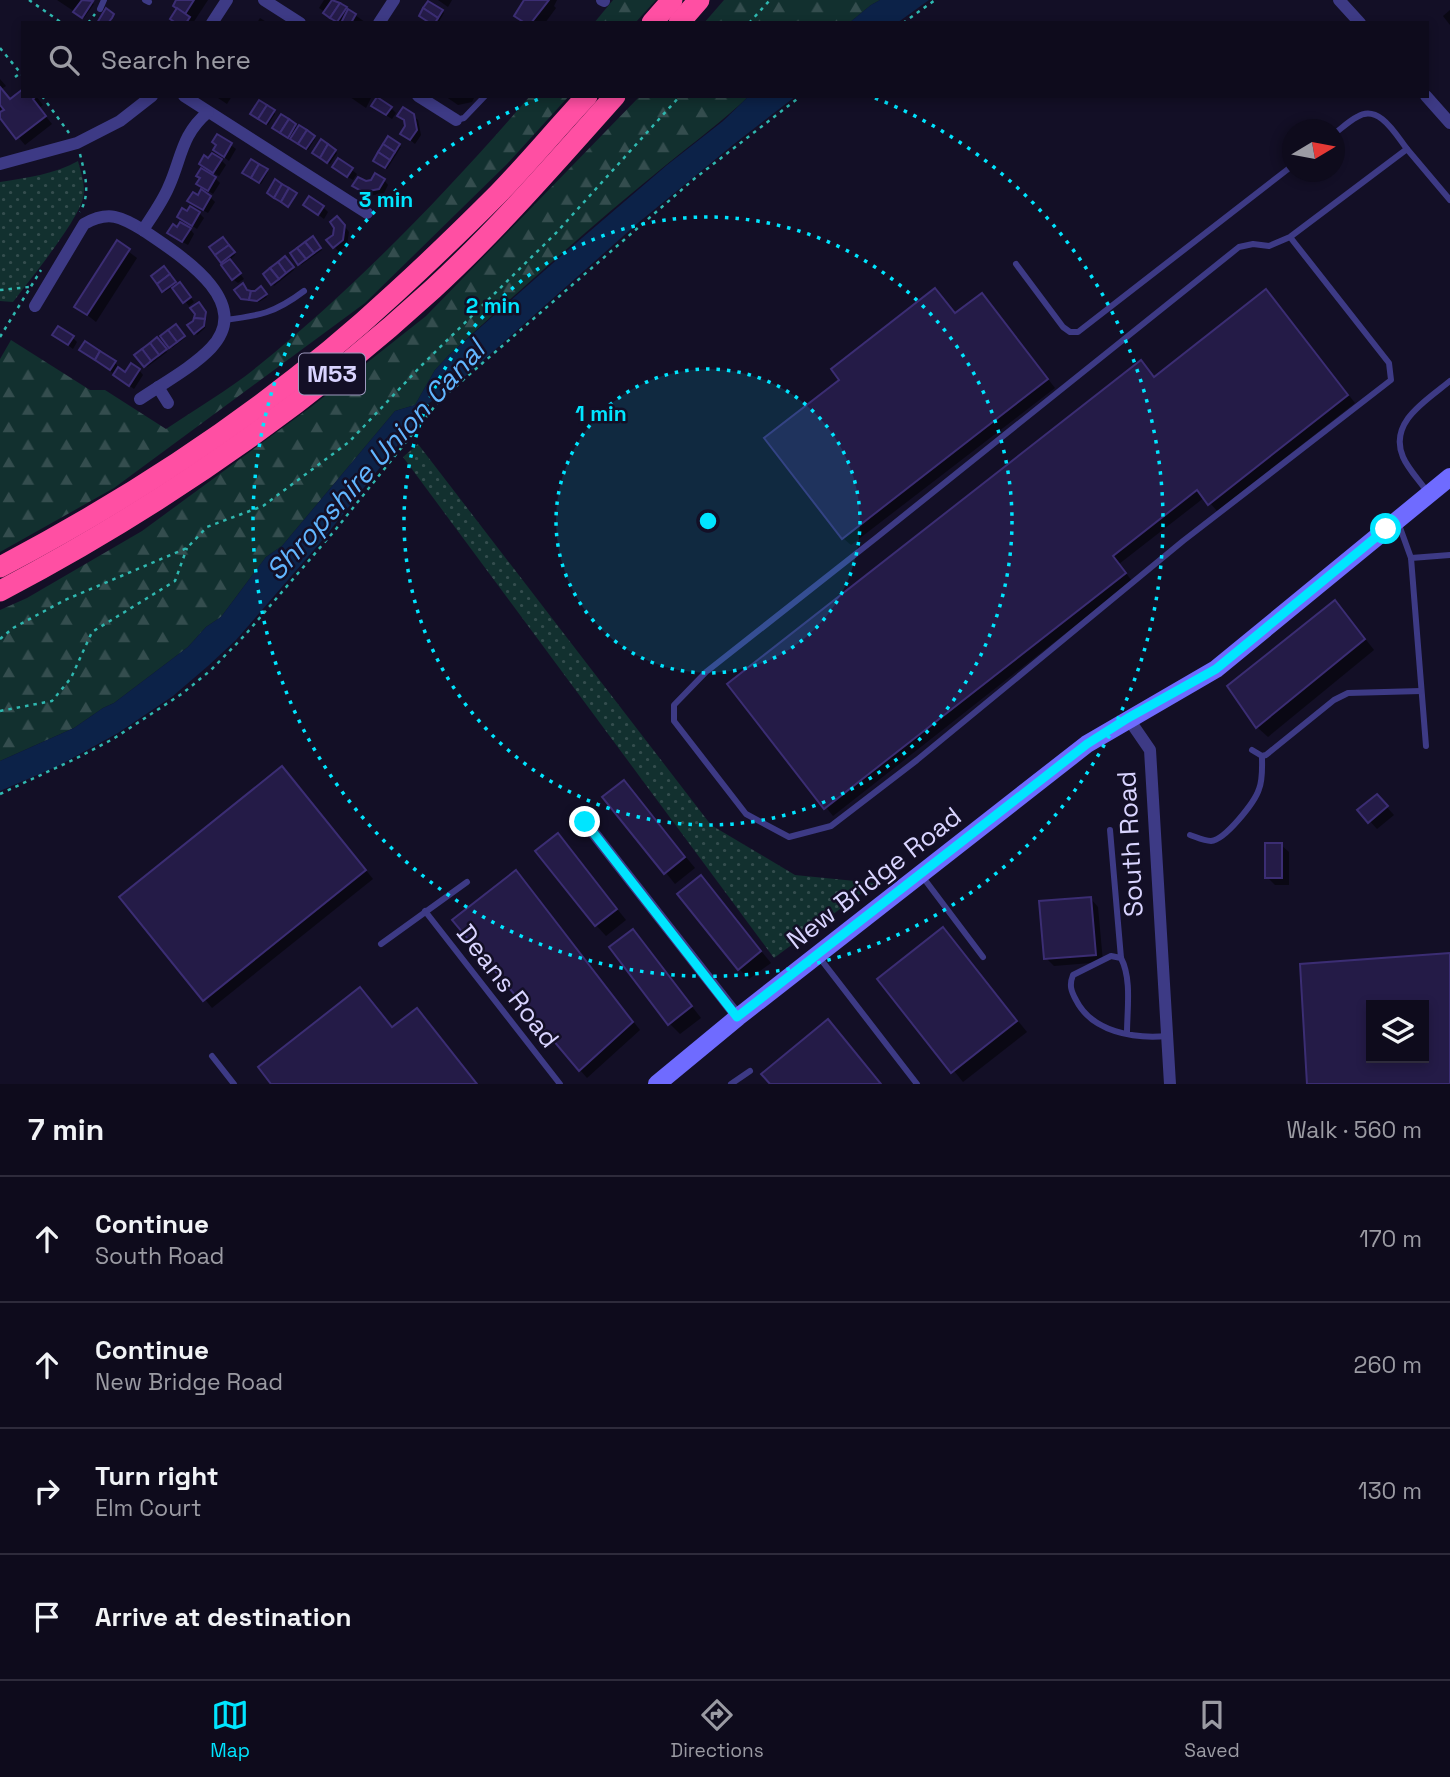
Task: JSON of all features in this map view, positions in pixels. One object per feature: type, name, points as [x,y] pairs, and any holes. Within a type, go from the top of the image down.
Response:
[{"type":"highway","points":[[654,21],[672,0]]},
{"type":"highway","points":[[681,21],[699,0]]},
{"type":"highway","name":"M53","points":[[0,567],[92,516],[168,468],[287,383],[392,296],[426,264],[506,185],[585,98]]},
{"type":"highway","name":"M53","points":[[0,591],[95,539],[185,483],[306,395],[433,288],[520,201],[613,98]]},
{"type":"street","points":[[213,21],[227,0]]},
{"type":"street","points":[[264,0],[297,21]]},
{"type":"street","points":[[380,21],[394,0]]},
{"type":"street","points":[[1339,0],[1358,21]]},
{"type":"street","points":[[0,164],[77,143],[120,121],[149,98]]},
{"type":"street","points":[[187,98],[368,213]]},
{"type":"street","points":[[421,98],[456,120]]},
{"type":"street","points":[[1428,98],[1450,123]]},
{"type":"street","points":[[143,230],[169,187],[179,153],[195,123],[208,112]]},
{"type":"street","points":[[35,306],[84,224],[96,217],[108,215],[123,219],[191,263],[214,287],[222,303],[222,330],[211,347],[140,399]]},
{"type":"street","points":[[158,387],[169,403]]},
{"type":"street","points":[[1128,718],[1216,669],[1450,477]]},
{"type":"street","name":"New Bridge Road","points":[[657,1084],[737,1017],[1087,744],[1128,718]]},
{"type":"street","name":"South Road","points":[[1128,718],[1150,750],[1170,1084]]},
{"type":"street","points":[[585,822],[737,1017]]},
{"type":"lane","points":[[100,9],[104,0]]},
{"type":"lane","points":[[456,120],[464,118],[483,98]]},
{"type":"lane","points":[[1345,126],[1359,114],[1375,115],[1385,121],[1450,200]]},
{"type":"lane","points":[[1290,237],[1389,363],[1391,380],[1183,541],[917,760],[831,826],[789,837],[746,814],[674,721],[674,705],[706,672],[1239,247],[1253,244],[1269,246],[1290,237],[1407,149]]},
{"type":"lane","points":[[1016,264],[1063,327],[1070,332],[1078,332],[1282,174]]},
{"type":"lane","points":[[224,320],[256,316],[282,307],[304,291]]},
{"type":"lane","points":[[1429,494],[1403,458],[1398,441],[1404,421],[1450,380]]},
{"type":"lane","points":[[1398,520],[1411,558],[1426,746]]},
{"type":"lane","points":[[1411,558],[1450,555]]},
{"type":"lane","points":[[1262,756],[1334,700],[1348,693],[1421,691]]},
{"type":"lane","points":[[1252,750],[1262,756]]},
{"type":"lane","points":[[1190,835],[1208,841],[1217,840],[1225,834],[1257,795],[1262,778],[1262,756]]},
{"type":"lane","points":[[1110,830],[1121,958],[1127,981],[1127,1033]]},
{"type":"lane","points":[[921,875],[983,957]]},
{"type":"lane","name":"Deans Road","points":[[381,944],[467,883]]},
{"type":"lane","name":"Deans Road","points":[[425,911],[560,1084]]},
{"type":"lane","points":[[818,955],[917,1084]]},
{"type":"lane","points":[[1121,958],[1111,956],[1073,975],[1071,992],[1080,1009],[1092,1021],[1107,1029],[1149,1038],[1167,1036]]},
{"type":"lane","points":[[212,1056],[234,1084]]},
{"type":"lane","points":[[731,1084],[751,1071]]},
{"type":"path","points":[[29,0],[59,21]]},
{"type":"path","points":[[750,21],[770,0]]},
{"type":"path","points":[[906,21],[935,0]]},
{"type":"path","points":[[0,48],[21,72]]},
{"type":"path","points":[[15,77],[21,74]]},
{"type":"path","points":[[43,98],[77,143],[87,183],[87,195],[77,219]]},
{"type":"path","points":[[0,639],[13,628],[65,600],[187,548],[207,527],[263,506],[349,442],[422,365],[556,233],[678,98]]},
{"type":"path","points":[[0,794],[75,760],[113,739],[183,693],[211,670],[245,635],[336,529],[439,401],[694,179],[799,98]]},
{"type":"path","points":[[0,337],[45,264]]},
{"type":"path","points":[[0,290],[29,287]]},
{"type":"path","points":[[0,712],[52,701],[71,678],[92,632],[175,581],[187,548]]},
{"type":"green space","points":[[613,0],[656,0],[637,21],[596,21]]},
{"type":"green space","points":[[724,0],[880,0],[851,21],[706,21]]},
{"type":"green space","points":[[528,98],[567,98],[507,164],[365,303],[114,488],[0,552],[0,359],[11,340],[90,390],[105,390],[166,429],[225,391],[295,335],[366,271],[466,168]]},
{"type":"green space","points":[[638,98],[747,98],[584,234],[449,355],[435,370],[415,405],[395,411],[282,546],[266,557],[221,617],[206,627],[188,647],[114,703],[74,728],[0,761],[0,610],[27,598],[142,531],[311,407],[426,316]]},
{"type":"green space","points":[[78,161],[84,193],[72,221],[13,302],[0,301],[0,182],[50,172]]},
{"type":"green space","points":[[418,444],[711,825],[795,875],[875,883],[774,958],[403,457]]},
{"type":"water","points":[[880,0],[929,0],[900,21],[851,21]]},
{"type":"water","name":"Shropshire Union Canal","points":[[747,98],[793,98],[638,223],[444,395],[425,407],[413,426],[320,543],[236,640],[208,666],[173,696],[118,733],[58,766],[0,791],[0,761],[74,728],[114,703],[188,647],[206,627],[221,617],[266,557],[282,546],[395,411],[415,405],[435,370],[449,355],[667,165],[723,121]]},
{"type":"building","points":[[82,0],[93,1],[82,18],[73,12]]},
{"type":"building","points":[[176,0],[194,0],[185,14],[173,6]]},
{"type":"building","points":[[332,0],[340,3],[330,18],[323,13]]},
{"type":"building","points":[[524,0],[549,0],[533,21],[522,21],[514,16]]},
{"type":"building","points":[[428,1],[443,10],[438,18],[423,8]]},
{"type":"building","points":[[340,3],[347,7],[338,21],[330,18]]},
{"type":"building","points":[[106,8],[114,14],[110,21],[98,21]]},
{"type":"building","points":[[177,8],[190,17],[187,21],[170,19]]},
{"type":"building","points":[[423,8],[438,18],[436,21],[427,21],[419,16]]},
{"type":"building","points":[[348,9],[356,14],[352,21],[342,21]]},
{"type":"building","points":[[0,87],[10,99],[21,91],[21,98],[34,98],[46,116],[16,139],[0,118],[0,112],[4,110],[0,105]]},
{"type":"building","points":[[378,98],[392,107],[386,115],[371,106]]},
{"type":"building","points":[[259,100],[267,105],[258,119],[250,114]]},
{"type":"building","points":[[267,105],[275,110],[266,124],[258,119]]},
{"type":"building","points":[[403,107],[414,114],[417,130],[410,140],[400,134],[405,126],[404,120],[397,116]]},
{"type":"building","points":[[281,114],[289,119],[280,133],[272,128]]},
{"type":"building","points":[[289,119],[296,124],[288,138],[280,133]]},
{"type":"building","points":[[299,125],[307,130],[298,144],[290,139]]},
{"type":"building","points":[[307,130],[315,136],[306,149],[298,144]]},
{"type":"building","points":[[217,134],[232,143],[224,157],[213,150],[216,145],[212,142]]},
{"type":"building","points":[[388,136],[400,144],[395,152],[383,144]]},
{"type":"building","points":[[321,139],[328,144],[320,158],[312,153]]},
{"type":"building","points":[[328,144],[336,150],[327,163],[320,158]]},
{"type":"building","points":[[383,144],[395,152],[390,160],[378,152]]},
{"type":"building","points":[[378,152],[390,160],[385,168],[373,161]]},
{"type":"building","points":[[212,153],[222,159],[213,173],[199,164],[204,155],[208,158]]},
{"type":"building","points":[[338,158],[353,168],[347,177],[332,167]]},
{"type":"building","points":[[251,159],[259,164],[251,178],[242,173]]},
{"type":"building","points":[[259,164],[268,169],[259,183],[251,178]]},
{"type":"building","points":[[201,168],[216,177],[208,191],[196,184],[200,178],[196,176]]},
{"type":"building","points":[[375,173],[385,179],[379,189],[363,192],[352,186],[358,177],[371,180]]},
{"type":"building","points":[[275,179],[282,184],[274,198],[267,193]]},
{"type":"building","points":[[282,184],[289,188],[281,202],[274,198]]},
{"type":"building","points":[[289,188],[297,193],[288,207],[281,202]]},
{"type":"building","points":[[201,189],[211,196],[203,210],[187,201],[193,192],[198,195]]},
{"type":"building","points":[[309,196],[324,206],[318,215],[303,205]]},
{"type":"building","points":[[190,206],[200,212],[192,226],[177,217],[182,208],[187,211]]},
{"type":"building","points":[[337,216],[345,225],[343,240],[333,248],[326,240],[333,235],[334,228],[330,222]]},
{"type":"building","points":[[180,222],[191,228],[182,242],[167,233],[173,224],[177,227]]},
{"type":"building","points":[[313,236],[321,248],[314,253],[305,242]]},
{"type":"building","points":[[223,237],[229,245],[215,255],[209,247]]},
{"type":"building","points":[[117,240],[130,249],[87,315],[74,307]]},
{"type":"building","points":[[305,242],[314,253],[306,259],[297,248]]},
{"type":"building","points":[[229,245],[235,252],[221,263],[215,255]]},
{"type":"building","points":[[297,248],[306,259],[298,265],[290,253]]},
{"type":"building","points":[[285,256],[294,267],[286,273],[278,262]]},
{"type":"building","points":[[230,259],[241,273],[232,280],[221,265]]},
{"type":"building","points":[[278,262],[286,273],[279,279],[270,268]]},
{"type":"building","points":[[164,266],[170,274],[157,284],[151,276]]},
{"type":"building","points":[[270,268],[279,279],[271,285],[263,274]]},
{"type":"building","points":[[170,274],[176,282],[162,292],[157,284]]},
{"type":"building","points":[[180,282],[191,297],[183,303],[172,288]]},
{"type":"building","points":[[243,283],[247,290],[251,291],[249,300],[241,299],[234,290]]},
{"type":"building","points":[[261,286],[267,294],[257,301],[249,300],[251,291]]},
{"type":"building","points":[[935,288],[955,313],[982,293],[1048,379],[842,539],[764,438],[839,380],[831,369]]},
{"type":"building","points":[[1266,289],[1348,395],[1208,505],[1197,490],[1113,556],[1126,573],[824,809],[727,684],[1141,360],[1154,377]]},
{"type":"building","points":[[199,302],[206,312],[205,319],[194,318],[195,314],[190,308]]},
{"type":"building","points":[[194,318],[205,319],[204,326],[194,334],[187,325]]},
{"type":"building","points":[[176,324],[185,336],[177,342],[168,330]]},
{"type":"building","points":[[58,326],[74,336],[68,345],[52,335]]},
{"type":"building","points":[[168,330],[177,342],[169,348],[160,336]]},
{"type":"building","points":[[157,337],[167,349],[159,355],[150,343]]},
{"type":"building","points":[[85,341],[100,351],[95,360],[79,350]]},
{"type":"building","points":[[150,343],[159,355],[151,361],[142,349]]},
{"type":"building","points":[[142,349],[151,361],[144,367],[134,355]]},
{"type":"building","points":[[100,351],[116,361],[110,370],[95,360]]},
{"type":"building","points":[[131,363],[140,369],[129,386],[113,375],[118,367],[125,372]]},
{"type":"building","points":[[1335,600],[1365,639],[1256,728],[1227,686]]},
{"type":"building","points":[[282,766],[366,870],[203,1001],[119,897]]},
{"type":"building","points":[[624,780],[685,857],[664,874],[602,797]]},
{"type":"building","points":[[1377,794],[1388,806],[1368,823],[1357,810]]},
{"type":"building","points":[[558,833],[617,909],[595,926],[535,851]]},
{"type":"building","points":[[1265,843],[1282,843],[1282,878],[1265,878]]},
{"type":"building","points":[[516,870],[633,1022],[579,1071],[452,920]]},
{"type":"building","points":[[701,875],[761,951],[738,970],[677,894]]},
{"type":"building","points":[[1091,897],[1096,955],[1044,959],[1039,901]]},
{"type":"building","points":[[943,927],[1017,1021],[951,1073],[877,979]]},
{"type":"building","points":[[633,929],[692,1006],[668,1025],[609,947]]},
{"type":"building","points":[[1450,953],[1450,1084],[1307,1084],[1300,964]]},
{"type":"building","points":[[360,987],[392,1027],[417,1008],[477,1084],[271,1084],[258,1067]]},
{"type":"building","points":[[828,1019],[881,1084],[770,1084],[761,1074]]},
{"type":"route","points":[[585,822],[737,1017],[1087,744],[1216,669],[1386,529]]}]
